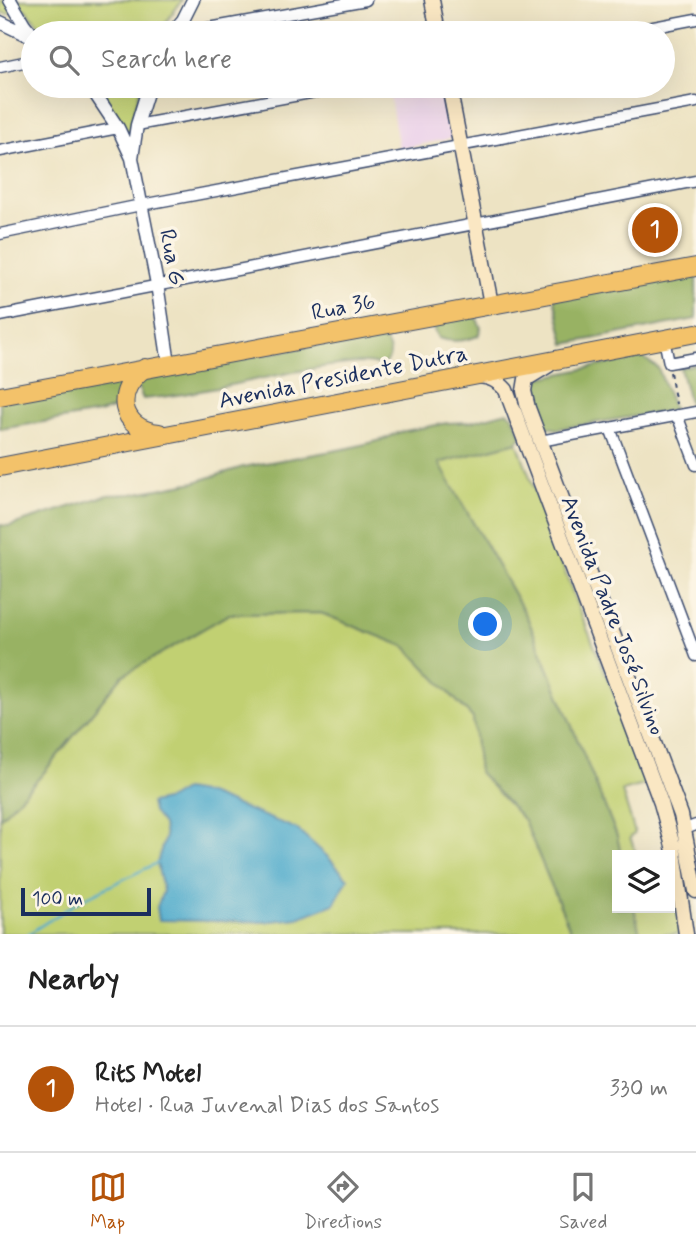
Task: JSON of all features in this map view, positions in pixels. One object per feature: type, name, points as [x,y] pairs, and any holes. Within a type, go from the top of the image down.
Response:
[{"type":"highway","name":"Rua 36","points":[[0,396],[696,267]]},
{"type":"highway","name":"Avenida Presidente Dutra","points":[[0,470],[169,434],[696,334]]},
{"type":"highway","points":[[145,368],[135,375],[126,388],[128,414],[135,424],[147,432],[169,434]]},
{"type":"main road","points":[[432,0],[436,21]]},
{"type":"main road","points":[[451,98],[491,304]]},
{"type":"main road","name":"Avenida Padre José Silvino","points":[[555,361],[526,379],[524,391],[540,440],[690,827],[696,891]]},
{"type":"main road","name":"Avenida Padre José Silvino","points":[[475,376],[498,381],[506,390],[667,819],[686,934]]},
{"type":"street","points":[[10,0],[22,21]]},
{"type":"street","points":[[248,21],[366,0]]},
{"type":"street","points":[[181,21],[193,4]]},
{"type":"street","points":[[675,23],[696,19]]},
{"type":"street","points":[[0,22],[21,31]]},
{"type":"street","points":[[0,67],[21,63]]},
{"type":"street","points":[[98,98],[118,128],[132,158]]},
{"type":"street","points":[[132,158],[137,125],[145,98]]},
{"type":"street","points":[[137,125],[283,98]]},
{"type":"street","points":[[0,234],[141,205],[696,103]]},
{"type":"street","points":[[0,151],[118,128]]},
{"type":"street","name":"Rua G","points":[[132,158],[157,284],[169,364]]},
{"type":"street","points":[[0,316],[696,181]]},
{"type":"street","points":[[664,339],[669,363],[696,358]]},
{"type":"street","points":[[540,440],[696,412]]},
{"type":"street","points":[[677,415],[696,465]]},
{"type":"street","points":[[610,428],[696,656]]},
{"type":"path","points":[[669,363],[677,415]]},
{"type":"shaded area","points":[[390,98],[445,98],[453,138],[399,149]]},
{"type":"green space","points":[[0,0],[182,0],[167,21],[36,21],[25,9],[7,14],[0,12]]},
{"type":"green space","points":[[106,98],[138,98],[128,135]]},
{"type":"green space","points":[[696,270],[696,319],[565,344],[554,298]]},
{"type":"green space","points":[[464,309],[477,319],[481,328],[478,336],[458,341],[438,338],[431,324]]},
{"type":"green space","points":[[381,334],[390,355],[386,362],[381,364],[323,367],[143,399],[137,385],[141,375]]},
{"type":"green space","points":[[642,357],[658,368],[674,410],[557,429],[542,426],[527,392],[540,378]]},
{"type":"green space","points":[[696,364],[696,408],[691,409],[680,368]]},
{"type":"green space","points":[[116,379],[121,386],[119,407],[99,413],[0,429],[0,395]]},
{"type":"green space","points":[[507,412],[513,416],[522,436],[517,442],[439,463],[527,617],[617,836],[620,850],[612,850],[612,913],[635,913],[640,934],[572,934],[524,820],[479,772],[473,718],[406,647],[321,613],[229,614],[122,676],[41,776],[0,818],[0,525],[9,526],[108,495],[132,494],[195,482],[243,467],[382,440],[400,432],[447,423],[470,422]]},
{"type":"green space","points":[[517,442],[576,602],[651,783],[622,791],[635,833],[630,838],[635,850],[620,850],[617,836],[527,617],[438,462]]},
{"type":"green space","points":[[321,613],[406,647],[473,718],[479,772],[524,820],[572,934],[0,934],[0,818],[41,776],[122,676],[229,614]]},
{"type":"green space","points":[[675,898],[679,902],[684,934],[640,934],[635,913],[675,913]]},
{"type":"water","points":[[184,790],[208,794],[297,829],[348,879],[334,904],[298,918],[263,922],[159,920],[157,907],[163,891],[157,863],[165,837],[163,825],[153,812],[151,803],[169,799]]},
{"type":"waterway","points":[[28,934],[81,900],[157,863]]},
{"type":"place","name":"Rits Motel","points":[[655,230]]}]
